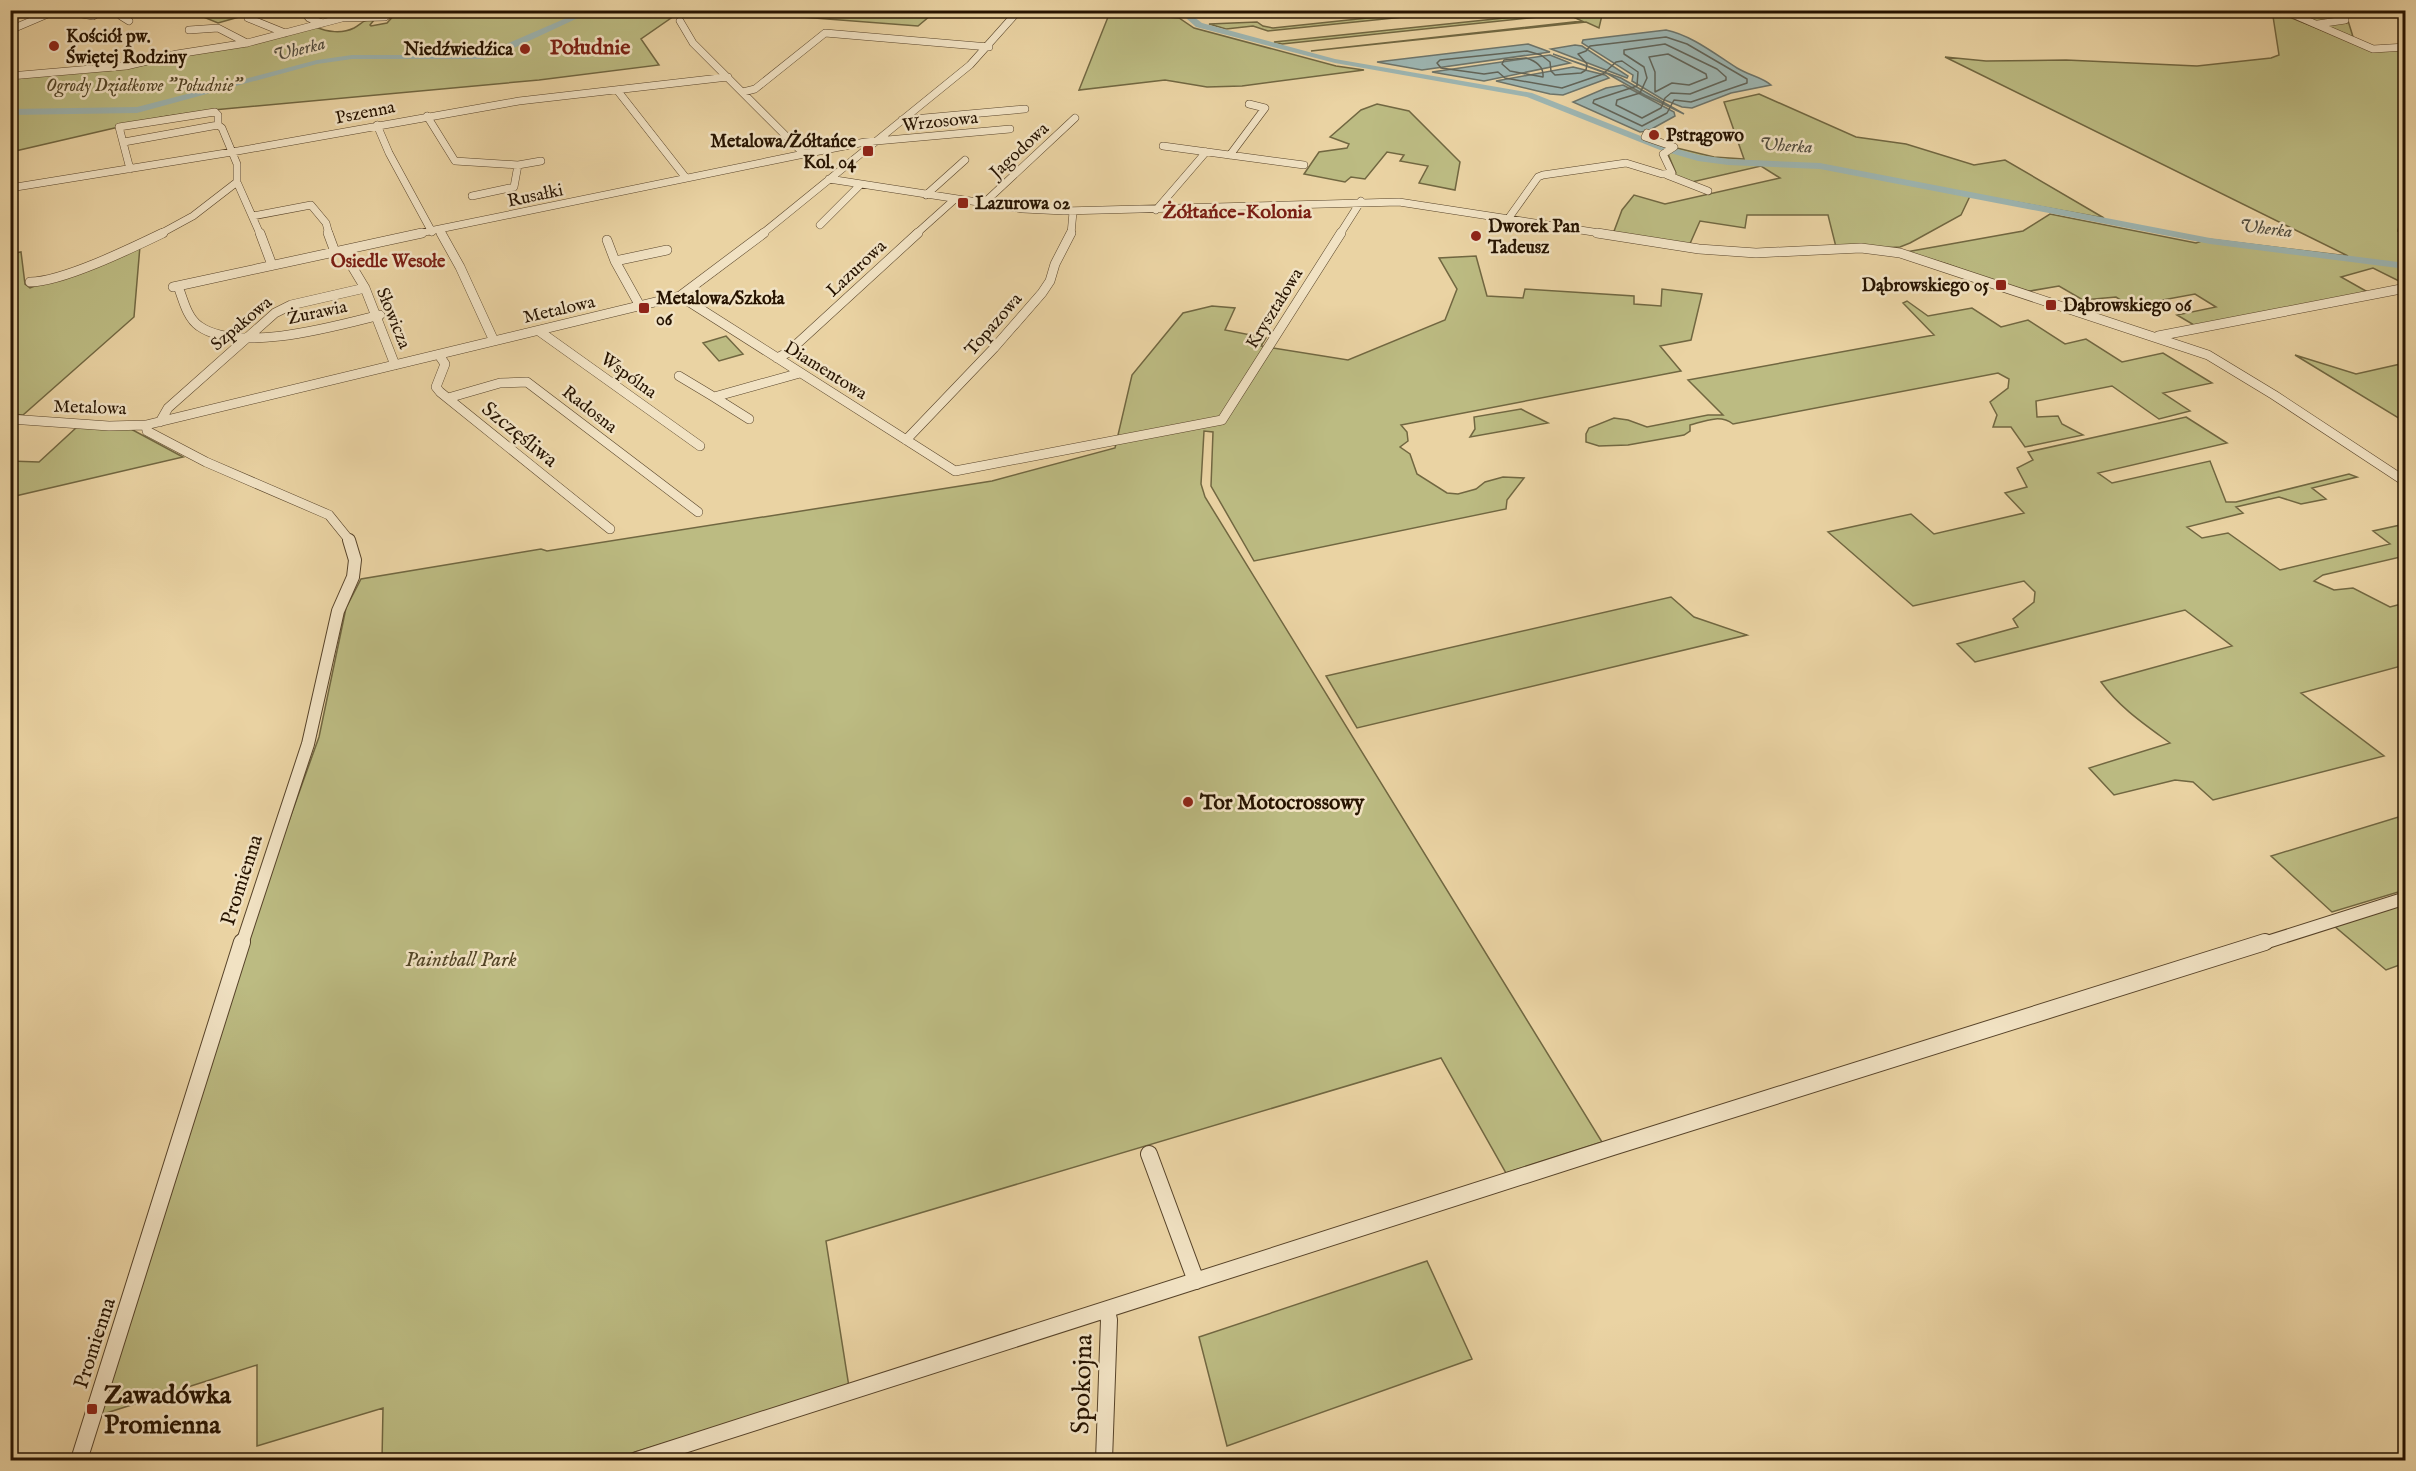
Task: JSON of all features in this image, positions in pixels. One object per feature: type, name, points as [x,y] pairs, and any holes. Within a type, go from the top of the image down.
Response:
[{"type":"street","points":[[10,30],[57,10]]},
{"type":"street","points":[[81,14],[87,17],[94,16],[104,10]]},
{"type":"street","points":[[129,21],[121,16],[143,10]]},
{"type":"street","points":[[302,10],[310,19],[322,23]]},
{"type":"street","points":[[345,18],[352,10]]},
{"type":"street","points":[[379,18],[385,10]]},
{"type":"street","points":[[10,76],[107,69],[177,54],[247,43],[345,18],[379,18],[388,16],[394,10]]},
{"type":"street","name":"Metalowa","points":[[10,419],[109,426],[153,423],[680,296],[782,219],[821,186],[839,180],[873,142],[970,65],[1019,10]]},
{"type":"street","points":[[2283,10],[2373,49],[2406,47]]},
{"type":"street","points":[[2316,25],[2345,20],[2343,10]]},
{"type":"street","points":[[248,18],[285,33]]},
{"type":"street","points":[[680,21],[693,43],[804,154],[873,142]]},
{"type":"street","points":[[10,25],[21,25]]},
{"type":"street","points":[[189,30],[218,28],[247,43]]},
{"type":"street","points":[[743,92],[755,89],[825,33],[988,47]]},
{"type":"street","name":"Pszenna","points":[[10,188],[232,152],[519,101],[728,77]]},
{"type":"street","points":[[617,90],[686,178]]},
{"type":"street","points":[[1230,155],[1265,108],[1249,104]]},
{"type":"street","points":[[902,120],[1025,109]]},
{"type":"street","points":[[130,169],[119,127],[207,112],[218,115],[218,126]]},
{"type":"street","points":[[427,116],[455,161],[518,165],[541,161]]},
{"type":"street","name":"Jagodowa","points":[[984,203],[1075,118]]},
{"type":"street","points":[[377,125],[400,174],[436,232],[456,258],[494,341]]},
{"type":"street","points":[[124,142],[218,126],[222,128],[237,164],[237,182],[254,216],[272,265]]},
{"type":"street","name":"Wrzosowa","points":[[873,142],[1010,129]]},
{"type":"street","points":[[1647,133],[1645,137],[1674,147],[1663,154],[1672,173],[1667,175]]},
{"type":"street","points":[[1163,146],[1304,165]]},
{"type":"street","points":[[1156,210],[1206,152]]},
{"type":"street","name":"Rusałki","points":[[176,286],[436,232],[533,209],[804,154]]},
{"type":"street","points":[[926,195],[964,160]]},
{"type":"street","points":[[1508,219],[1538,177],[1543,175],[1626,163],[1708,190]]},
{"type":"street","points":[[472,196],[514,187],[518,165]]},
{"type":"street","points":[[839,180],[1023,209],[1073,212],[1360,201],[1414,204],[1727,252],[1878,250],[1920,258],[2158,336],[2208,355],[2406,482]]},
{"type":"street","points":[[30,282],[41,282],[142,243],[201,212],[237,182]]},
{"type":"street","points":[[820,225],[860,185]]},
{"type":"street","name":"Lazurowa","points":[[777,358],[787,353],[955,199]]},
{"type":"street","name":"Kryształowa","points":[[955,471],[1222,420],[1360,201]]},
{"type":"street","points":[[254,216],[311,205],[326,223],[335,252]]},
{"type":"street","name":"Topazowa","points":[[906,440],[986,357],[1042,293],[1050,281],[1055,264],[1071,234],[1073,212]]},
{"type":"street","points":[[607,240],[615,261],[640,306]]},
{"type":"street","name":"Słowicza","points":[[348,249],[353,268],[378,315],[395,365]]},
{"type":"street","points":[[615,261],[667,250]]},
{"type":"street","name":"Żurawia","points":[[176,286],[197,325],[209,332],[248,337],[289,335],[378,315]]},
{"type":"street","name":"Szpakowa","points":[[153,423],[283,308],[365,288]]},
{"type":"street","points":[[2158,336],[2406,288]]},
{"type":"street","name":"Diamentowa","points":[[680,296],[955,471]]},
{"type":"street","name":"Wspólna","points":[[539,331],[700,446]]},
{"type":"street","points":[[439,355],[445,364],[445,369],[436,387],[448,398]]},
{"type":"street","points":[[714,397],[800,373]]},
{"type":"street","points":[[679,376],[748,419]]},
{"type":"street","name":"Radosna","points":[[448,398],[510,382],[521,380],[527,382],[698,512]]},
{"type":"street","name":"Szczęśliwa","points":[[448,398],[610,530]]},
{"type":"street","name":"Promienna","points":[[79,1461],[257,896],[308,744],[338,611],[353,577],[356,560],[349,538],[341,526],[329,515],[198,458],[147,431],[153,423]]},
{"type":"street","points":[[637,1461],[1613,1147],[2406,898]]},
{"type":"street","points":[[1149,1154],[1196,1281]]},
{"type":"street","name":"Spokojna","points":[[1104,1461],[1109,1320],[1107,1311]]},
{"type":"green space","points":[[936,10],[918,26],[722,11]]},
{"type":"green space","points":[[1443,10],[1462,11],[1268,31],[1253,26],[1226,29],[1209,24],[1257,22],[1273,28]]},
{"type":"green space","points":[[2272,10],[2359,45],[2405,48],[2406,189],[2398,231],[2405,235],[2405,284],[2373,268],[2341,277],[2373,295],[2199,328],[2177,315],[2216,307],[2195,294],[2130,306],[2116,297],[2083,300],[2059,286],[2024,292],[1906,252],[2023,231],[2050,214],[2196,243],[2208,239],[2348,256],[1945,57],[1986,61],[2066,60],[2197,66],[2271,58],[2279,55]]},
{"type":"green space","points":[[208,11],[260,11],[218,23],[196,14]]},
{"type":"green space","name":"Ogrody Działkowe \"Południe\"","points":[[398,11],[717,11],[677,14],[641,39],[659,65],[539,80],[213,110],[162,117],[11,152],[11,77],[115,69],[316,27],[340,32],[354,28],[368,20],[374,20],[371,26],[387,23]]},
{"type":"green space","points":[[1568,11],[1603,11],[1599,28],[1586,22],[1311,51],[1582,21],[1567,14],[1282,44],[1274,42],[1567,13]]},
{"type":"green space","points":[[2285,11],[2345,11],[2354,40]]},
{"type":"green space","points":[[1110,12],[1179,18],[1194,28],[1336,66],[1364,70],[1242,86],[1207,87],[1165,80],[1079,90]]},
{"type":"green space","points":[[1759,94],[1856,137],[1906,144],[1974,165],[2005,160],[2104,218],[1971,194],[1961,215],[1900,247],[1836,247],[1828,215],[1747,215],[1745,228],[1700,221],[1689,246],[1613,234],[1622,210],[1634,195],[1665,204],[1780,178],[1761,166],[1692,182],[1673,175],[1676,173],[1668,154],[1677,148],[1714,157],[1744,159],[1724,102]]},
{"type":"green space","points":[[1377,104],[1409,111],[1460,162],[1455,190],[1419,183],[1428,166],[1400,161],[1404,155],[1387,152],[1365,179],[1351,177],[1345,182],[1304,174],[1319,152],[1347,148],[1349,144],[1330,137],[1361,110]]},
{"type":"green space","points":[[140,246],[134,317],[23,415],[11,414],[10,254],[21,252],[25,284],[30,288]]},
{"type":"green space","name":"Paintball Park","points":[[1476,256],[1487,296],[1523,298],[1525,289],[1634,296],[1634,304],[1661,306],[1662,289],[1702,294],[1691,340],[1660,346],[1681,371],[1401,425],[1407,432],[1408,441],[1400,447],[1410,454],[1417,474],[1447,493],[1458,494],[1476,489],[1485,482],[1503,477],[1524,478],[1507,500],[1506,509],[1254,561],[1211,486],[1213,432],[1204,431],[1201,484],[1205,497],[1602,1142],[1506,1173],[1441,1058],[826,1241],[849,1387],[609,1460],[382,1460],[383,1408],[257,1446],[257,1365],[100,1415],[259,904],[319,737],[346,608],[361,579],[541,549],[547,551],[992,481],[1115,448],[1132,375],[1183,313],[1212,306],[1235,308],[1225,330],[1266,338],[1261,346],[1348,360],[1445,320],[1457,289],[1439,258]]},
{"type":"green space","points":[[1907,301],[1928,316],[1972,308],[2001,327],[2028,320],[2065,344],[2086,339],[2122,362],[2163,353],[2212,383],[2163,393],[2190,411],[2159,419],[2112,386],[2036,401],[2037,417],[2058,416],[2062,424],[2083,435],[2025,447],[2011,427],[1993,427],[1997,415],[1990,402],[2008,388],[2009,379],[1998,373],[1733,424],[1723,419],[1707,420],[1690,425],[1690,431],[1684,435],[1628,445],[1599,446],[1586,442],[1589,428],[1614,418],[1647,427],[1708,415],[1723,415],[1688,380],[1934,335],[1903,303]]},
{"type":"green space","points":[[726,336],[743,354],[719,361],[703,343]]},
{"type":"green space","points":[[2295,355],[2356,374],[2405,363],[2405,422]]},
{"type":"green space","points":[[1521,409],[1548,423],[1470,437],[1475,429],[1474,417]]},
{"type":"green space","points":[[2186,417],[2227,443],[2098,473],[2112,483],[2210,461],[2226,502],[2236,502],[2349,474],[2357,477],[2312,488],[2326,499],[2301,504],[2279,497],[2236,507],[2243,513],[2187,527],[2202,538],[2228,533],[2280,570],[2390,544],[2373,531],[2405,524],[2405,556],[2323,575],[2314,581],[2334,590],[2353,588],[2390,607],[2405,603],[2405,665],[2301,693],[2384,756],[2213,800],[2193,782],[2175,780],[2114,795],[2089,768],[2170,743],[2124,708],[2101,682],[2232,646],[2185,610],[1975,662],[1957,644],[2018,627],[2013,619],[2034,602],[2035,592],[2024,581],[1913,606],[1828,532],[1911,514],[1934,534],[2024,513],[2005,493],[2027,487],[2017,468],[2033,460],[2028,452]]},
{"type":"green space","points":[[77,427],[131,429],[183,457],[11,497],[10,461],[39,462]]},
{"type":"green space","points":[[1671,597],[1694,617],[1747,635],[1357,728],[1326,676]]},
{"type":"green space","points":[[2405,815],[2405,890],[2332,912],[2271,856]]},
{"type":"green space","points":[[2405,902],[2405,963],[2386,970],[2333,925]]},
{"type":"green space","points":[[1427,1261],[1472,1359],[1227,1446],[1199,1337]]},
{"type":"water","points":[[1666,30],[1694,41],[1737,68],[1771,85],[1731,93],[1692,108],[1682,107],[1662,99],[1632,81],[1633,75],[1582,43],[1583,40]]},
{"type":"water","points":[[1528,44],[1550,52],[1422,70],[1377,62]]},
{"type":"water","points":[[1582,46],[1628,76],[1627,78],[1551,49]]},
{"type":"water","points":[[1553,54],[1621,78],[1684,114],[1608,74]]},
{"type":"water","points":[[1550,55],[1570,63],[1484,81],[1432,72]]},
{"type":"water","points":[[1573,67],[1609,78],[1563,95],[1496,81]]},
{"type":"water","points":[[1623,85],[1674,112],[1675,116],[1648,131],[1640,132],[1573,102],[1606,88]]},
{"type":"waterway","name":"Uherka","points":[[10,112],[137,110],[317,62],[352,57],[482,57],[592,10]]},
{"type":"waterway","name":"Uherka","points":[[1180,10],[1199,25],[1335,61],[1529,95],[1663,148],[1698,158],[1728,162],[1820,166],[2210,241],[2406,266]]},
{"type":"place","name":"Kościół pw. Świętej Rodziny","points":[[54,46]]},
{"type":"place","name":"Niedźwiedźica","points":[[525,49]]},
{"type":"place","name":"Pstrągowo","points":[[1654,135]]},
{"type":"place","name":"Metalowa/Żółtańce Kol. 04","points":[[868,151]]},
{"type":"place","name":"Lazurowa 02","points":[[963,203]]},
{"type":"place","name":"Dworek Pan Tadeusz","points":[[1476,236]]},
{"type":"place","name":"Dąbrowskiego 05","points":[[2001,285]]},
{"type":"place","name":"Dąbrowskiego 06","points":[[2051,305]]},
{"type":"place","name":"Metalowa/Szkoła 06","points":[[644,308]]},
{"type":"place","name":"Tor Motocrossowy","points":[[1188,802]]},
{"type":"place","name":"Zawadówka Promienna","points":[[92,1409]]},
{"type":"district","name":"Południe","points":[[590,46]]},
{"type":"district","name":"Żółtańce-Kolonia","points":[[1237,211]]},
{"type":"district","name":"Osiedle Wesołe","points":[[388,261]]}]
